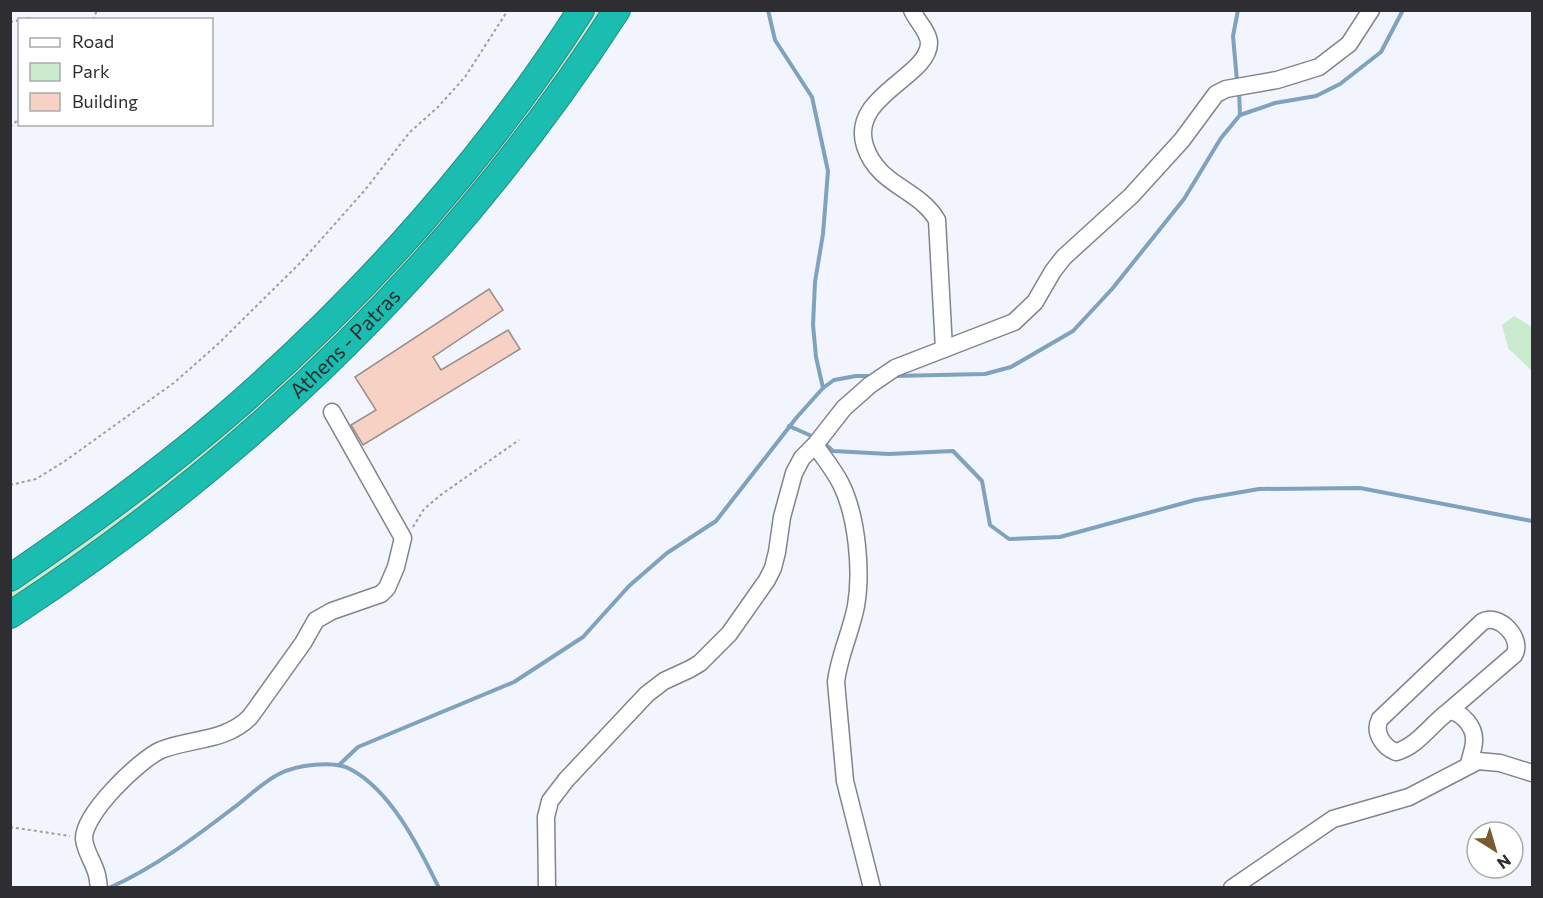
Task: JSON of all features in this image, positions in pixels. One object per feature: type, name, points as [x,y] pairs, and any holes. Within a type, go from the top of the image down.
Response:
[{"type":"highway","name":"Athens - Patras","points":[[10,578],[150,477],[236,407],[304,346],[369,279],[447,190],[522,95],[581,10]]},
{"type":"highway","name":"Athens - Patras","points":[[10,615],[114,542],[193,482],[264,423],[324,368],[390,300],[490,186],[546,114],[617,10]]},
{"type":"street","points":[[912,10],[927,35],[929,43],[927,48],[917,64],[873,105],[865,118],[862,133],[868,153],[889,181],[931,211],[937,220],[944,349]]},
{"type":"street","points":[[547,888],[546,817],[550,801],[566,780],[646,694],[708,656],[729,634],[767,580],[772,568],[794,473],[802,458],[844,408],[881,376],[907,362],[1004,328],[1026,313],[1064,257],[1131,196],[1182,140],[1216,94],[1226,89],[1277,80],[1319,67],[1349,44],[1371,11]]},
{"type":"street","points":[[99,888],[96,871],[84,838],[95,812],[118,782],[161,750],[216,737],[243,724],[303,643],[316,620],[332,611],[381,594],[387,588],[396,567],[403,538],[332,412]]},
{"type":"street","points":[[815,445],[841,483],[847,497],[857,541],[856,604],[836,682],[845,781],[872,888]]},
{"type":"street","points":[[1449,711],[1518,650],[1518,643],[1504,625],[1495,619],[1488,618],[1482,622],[1380,719],[1377,725],[1384,744],[1396,752],[1405,749],[1417,740],[1438,718],[1449,711],[1456,712],[1465,719],[1474,736],[1469,765]]},
{"type":"street","points":[[1232,888],[1333,819],[1409,797],[1478,761],[1500,763],[1533,773]]},
{"type":"path","points":[[10,485],[36,480],[65,461],[175,382],[219,343],[301,262],[365,190],[409,133],[437,108],[465,77],[508,10]]},
{"type":"path","points":[[403,538],[424,509],[459,480],[519,440]]},
{"type":"path","points":[[10,827],[84,838]]},
{"type":"green space","points":[[595,11],[602,11],[511,140],[422,248],[359,316],[261,410],[192,467],[11,600],[11,592],[77,546],[221,435],[584,27]]},
{"type":"green space","points":[[1514,316],[1532,327],[1532,371],[1508,348],[1502,325]]},
{"type":"building","points":[[489,289],[503,310],[433,357],[441,370],[508,330],[520,349],[363,445],[351,425],[376,410],[355,377]]},
{"type":"waterway","points":[[768,10],[775,40],[812,97],[828,171],[823,234],[815,282],[813,325],[816,357],[823,388]]},
{"type":"waterway","points":[[1237,81],[1233,36],[1238,10]]},
{"type":"waterway","points":[[893,376],[985,374],[1011,367],[1073,331],[1112,289],[1184,199],[1221,138],[1240,115],[1275,103],[1316,96],[1340,84],[1381,52],[1403,10]]},
{"type":"waterway","points":[[1239,91],[1240,115]]},
{"type":"waterway","points":[[339,765],[358,747],[514,682],[583,637],[629,586],[667,553],[716,521],[797,417],[823,388],[834,380],[871,376]]},
{"type":"waterway","points":[[789,426],[814,437]]},
{"type":"waterway","points":[[823,442],[833,451],[889,454],[953,451],[982,481],[990,525],[1009,539],[1060,537],[1195,500],[1259,489],[1360,488],[1532,521]]},
{"type":"waterway","points":[[109,888],[173,852],[273,777],[295,768],[325,764],[350,769],[379,791],[403,822],[439,888]]}]
